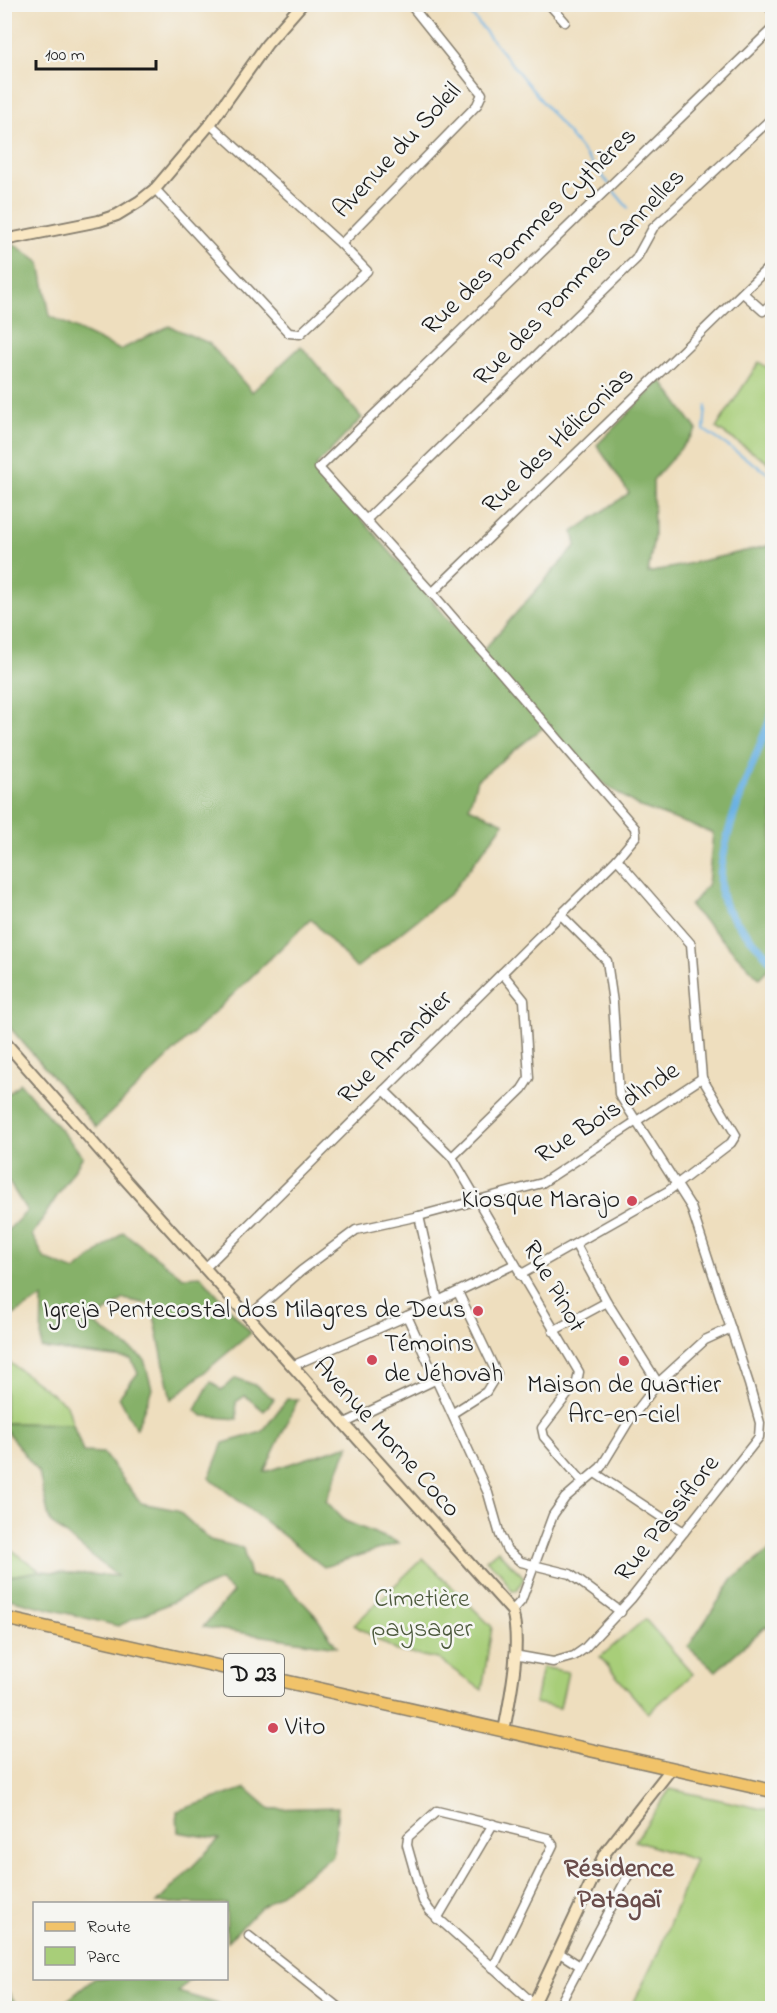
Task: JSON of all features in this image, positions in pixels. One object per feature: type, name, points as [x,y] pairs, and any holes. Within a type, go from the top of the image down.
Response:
[{"type":"main road","name":"D 23","points":[[4,1618],[772,1791]]},
{"type":"street","points":[[4,240],[117,215],[155,189],[210,124],[267,44],[302,4]]},
{"type":"street","name":"Avenue du Soleil","points":[[210,124],[341,244],[477,105],[482,94],[410,4]]},
{"type":"street","points":[[549,4],[565,22]]},
{"type":"street","points":[[767,4],[772,11]]},
{"type":"street","name":"Rue des Pommes Cythères","points":[[319,468],[772,29]]},
{"type":"street","name":"Rue des Pommes Cannelles","points":[[367,519],[636,258],[649,234],[772,118]]},
{"type":"street","points":[[155,189],[294,336],[300,334],[367,271],[341,244]]},
{"type":"street","name":"Rue des Héliconias","points":[[432,593],[772,264]]},
{"type":"street","points":[[742,293],[763,311],[772,303]]},
{"type":"street","name":"Rue Amandier","points":[[205,1268],[618,859],[633,843],[636,836],[635,828],[432,593],[319,468]]},
{"type":"street","points":[[520,1275],[576,1245],[675,1185],[731,1143],[736,1136],[702,1078],[691,944],[618,859]]},
{"type":"street","name":"Rue Passiflore","points":[[514,1655],[553,1662],[574,1656],[603,1632],[759,1437],[760,1423],[691,1207],[635,1123],[619,1094],[613,1003],[607,961],[561,915]]},
{"type":"street","points":[[452,1157],[522,1089],[529,1078],[524,1000],[502,973]]},
{"type":"street","name":"Avenue Morne Coco","points":[[4,1041],[512,1611]]},
{"type":"street","name":"Rue Bois d'Inde","points":[[248,1317],[301,1271],[356,1230],[419,1216],[542,1183],[702,1078]]},
{"type":"street","name":"Rue Pinot","points":[[384,1090],[452,1157],[579,1372],[577,1382],[542,1428],[544,1437],[584,1482]]},
{"type":"street","points":[[419,1216],[438,1301]]},
{"type":"street","points":[[576,1245],[607,1302],[658,1383]]},
{"type":"street","points":[[292,1366],[407,1316],[515,1264]]},
{"type":"street","points":[[453,1413],[486,1392],[497,1374],[458,1292]]},
{"type":"street","points":[[554,1331],[607,1302]]},
{"type":"street","points":[[407,1316],[488,1493],[500,1535],[507,1550],[520,1562],[570,1574],[621,1612]]},
{"type":"street","points":[[504,1731],[514,1655],[515,1621],[512,1611],[520,1601],[553,1515],[565,1498],[595,1473],[658,1383],[705,1340],[730,1328]]},
{"type":"street","points":[[343,1424],[437,1379]]},
{"type":"street","points":[[595,1473],[684,1532]]},
{"type":"street","points":[[493,1968],[553,1845],[548,1838],[437,1811],[408,1837],[407,1845],[423,1901],[437,1919],[533,2006],[606,1853],[671,1769]]},
{"type":"street","points":[[437,1919],[493,1824]]},
{"type":"street","points":[[558,2008],[630,1872]]},
{"type":"street","points":[[249,1936],[339,2008]]},
{"type":"street","points":[[558,1952],[580,1966]]},
{"type":"green space","points":[[14,244],[40,263],[50,316],[120,350],[169,326],[209,343],[252,392],[301,346],[362,418],[316,466],[479,655],[576,545],[573,532],[629,493],[597,445],[661,380],[697,430],[653,480],[654,537],[648,573],[772,545],[772,965],[759,978],[690,906],[708,884],[713,833],[638,806],[588,773],[544,727],[477,780],[469,807],[504,823],[451,893],[356,968],[311,919],[96,1127],[5,1022],[4,245]]},
{"type":"green space","points":[[759,362],[772,371],[772,465],[716,428]]},
{"type":"green space","points":[[20,1083],[83,1156],[32,1235],[45,1259],[75,1271],[123,1232],[183,1277],[201,1276],[251,1333],[171,1400],[152,1305],[124,1299],[92,1322],[144,1359],[152,1389],[136,1429],[119,1397],[138,1373],[131,1359],[41,1348],[42,1298],[5,1320],[5,1233],[27,1211],[5,1176],[5,1097]]},
{"type":"green space","points":[[5,1359],[67,1405],[73,1424],[5,1423]]},
{"type":"green space","points":[[236,1378],[257,1386],[274,1399],[264,1411],[245,1396],[236,1402],[237,1419],[203,1416],[195,1410],[211,1381],[221,1390]]},
{"type":"green space","points":[[287,1399],[298,1399],[264,1472],[349,1445],[326,1501],[345,1521],[399,1543],[324,1567],[209,1478],[223,1443],[262,1432]]},
{"type":"green space","points":[[5,1423],[73,1424],[83,1452],[103,1453],[141,1503],[177,1510],[210,1540],[243,1548],[250,1576],[282,1580],[315,1615],[337,1647],[203,1627],[233,1592],[220,1581],[118,1626],[5,1598],[5,1577],[40,1571],[117,1576],[50,1522],[39,1473],[5,1429]]},
{"type":"green space","points":[[5,1548],[12,1550],[40,1571],[5,1577]]},
{"type":"green space","points":[[772,1548],[772,1627],[765,1627],[716,1671],[688,1647],[733,1579]]},
{"type":"green space","points":[[498,1550],[524,1578],[517,1590],[512,1591],[500,1572],[486,1560]]},
{"type":"green space","name":"Cimetière paysager","points":[[423,1558],[492,1627],[482,1690],[438,1659],[397,1651],[354,1625]]},
{"type":"green space","points":[[645,1619],[693,1674],[648,1713],[600,1657]]},
{"type":"green space","points":[[542,1667],[568,1672],[560,1708],[535,1703]]},
{"type":"green space","points":[[246,1788],[270,1809],[338,1807],[333,1856],[260,1908],[228,1941],[228,1902],[158,1902],[219,1839],[178,1832],[177,1811]]},
{"type":"green space","points":[[670,1789],[772,1811],[772,2008],[631,2008],[658,1953],[695,1860],[635,1841]]},
{"type":"green space","points":[[93,1980],[190,1980],[178,1992],[221,2005],[223,2008],[58,2008]]},
{"type":"green space","points":[[5,1987],[19,2008],[5,2008]]},
{"type":"waterway","points":[[463,4],[609,184]]},
{"type":"waterway","points":[[612,189],[628,208]]},
{"type":"waterway","points":[[706,406],[704,430],[772,476]]},
{"type":"waterway","points":[[772,715],[734,813],[721,868],[721,891],[727,909],[772,962]]},
{"type":"place","name":"Kiosque Marajo","points":[[632,1201]]},
{"type":"place","name":"Igreja Pentecostal dos Milagres de Deus","points":[[478,1311]]},
{"type":"place","name":"Témoins de Jéhovah","points":[[372,1360]]},
{"type":"place","name":"Maison de quartier Arc-en-ciel","points":[[624,1361]]},
{"type":"place","name":"Vito","points":[[273,1728]]},
{"type":"district","name":"Résidence Patagaï","points":[[619,1884]]}]
